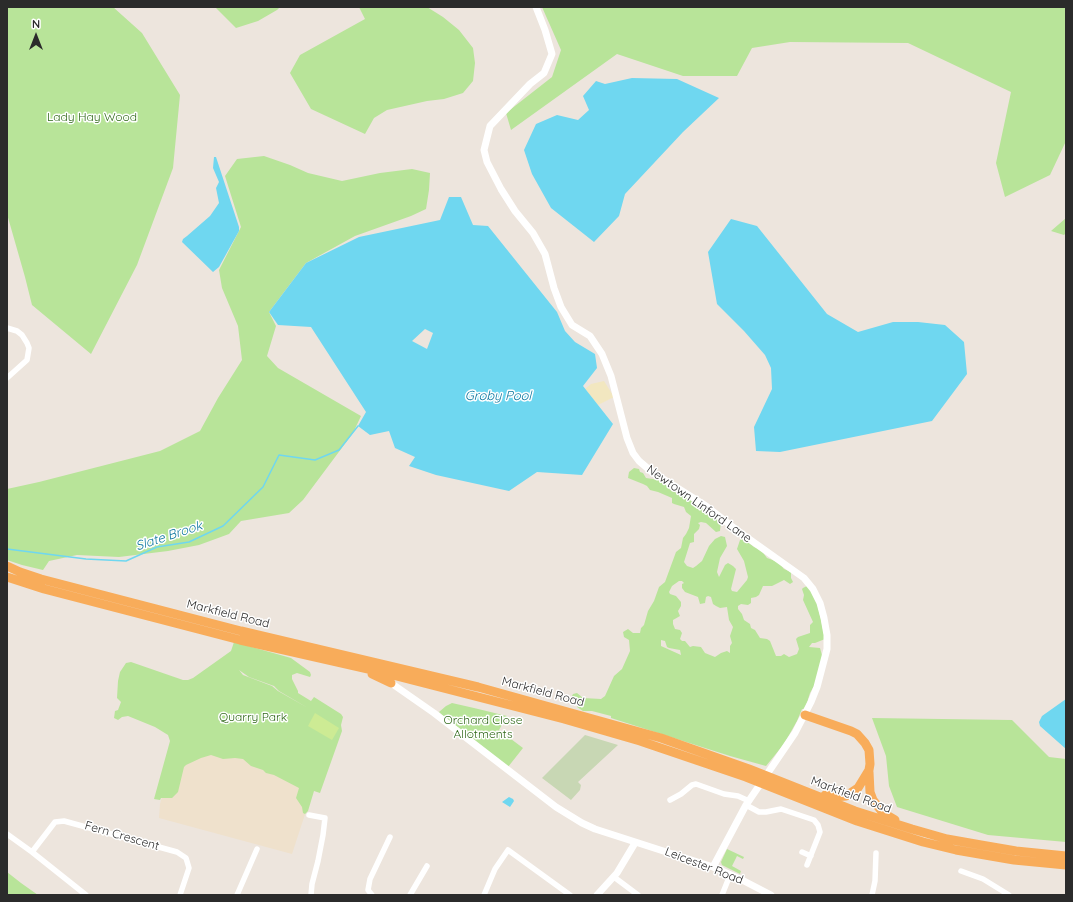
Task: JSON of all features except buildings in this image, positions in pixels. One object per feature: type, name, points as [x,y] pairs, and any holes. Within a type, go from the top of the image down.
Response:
[{"type":"highway","name":"Markfield Road","points":[[7,566],[41,579],[241,631],[478,687],[587,716],[661,738],[779,785],[857,821],[924,842],[956,850],[1014,860],[1066,865]]},
{"type":"highway","name":"Markfield Road","points":[[7,577],[44,589],[240,640],[344,663],[564,719],[748,773]]},
{"type":"highway","points":[[344,663],[390,683]]},
{"type":"highway","points":[[805,715],[857,734],[869,750],[870,792],[877,806],[883,813],[912,829]]},
{"type":"highway","points":[[812,794],[834,797],[846,796],[858,788],[869,770]]},
{"type":"highway","name":"Markfield Road","points":[[779,785],[812,794],[855,811],[947,839],[1016,851],[1066,856]]},
{"type":"street","name":"Newtown Linford Lane","points":[[536,7],[552,54],[544,73],[530,84],[490,126],[484,150],[486,162],[515,211],[532,233],[545,254],[554,288],[564,313],[572,325],[590,336],[602,354],[611,376],[627,438],[638,461],[652,472],[706,506],[738,531],[804,578],[820,603],[824,618],[827,635],[827,649],[817,687],[805,715],[795,733],[747,803],[713,868]]},
{"type":"street","points":[[7,328],[17,331],[22,335],[28,343],[29,354],[22,365],[7,378]]},
{"type":"street","points":[[390,683],[434,713],[568,815],[588,827],[635,843],[614,877],[597,895]]},
{"type":"street","points":[[671,792],[672,799],[692,785],[696,784],[724,794],[738,796],[759,812],[781,809],[814,820],[818,825],[820,832],[807,865]]},
{"type":"street","points":[[309,815],[325,818],[311,895]]},
{"type":"street","name":"Fern Crescent","points":[[32,852],[55,822],[64,821],[177,852],[186,858],[189,868],[180,895]]},
{"type":"street","points":[[7,834],[86,895]]},
{"type":"street","points":[[372,895],[368,890],[370,879],[390,837]]},
{"type":"street","name":"Leicester Road","points":[[635,843],[713,868],[771,895]]},
{"type":"street","points":[[237,895],[257,849]]},
{"type":"street","points":[[484,895],[495,869],[508,850],[570,895]]},
{"type":"street","points":[[802,852],[811,856]]},
{"type":"street","points":[[872,895],[875,881],[876,853]]},
{"type":"street","points":[[876,895],[879,881],[880,863]]},
{"type":"street","points":[[410,895],[427,866]]},
{"type":"street","points":[[960,871],[982,879],[1009,895]]},
{"type":"street","points":[[722,895],[730,875]]},
{"type":"street","points":[[614,877],[638,895]]},
{"type":"shaded area","points":[[184,724],[313,790],[292,854],[159,818],[160,804]]},
{"type":"green space","name":"Lady Hay Wood","points":[[7,7],[113,7],[142,33],[180,95],[173,168],[137,265],[91,354],[32,305],[7,214]]},
{"type":"green space","points":[[215,7],[280,7],[258,21],[236,28]]},
{"type":"green space","points":[[359,7],[427,7],[443,17],[459,30],[473,48],[475,63],[473,81],[463,93],[444,99],[427,101],[387,110],[374,118],[365,134],[311,109],[290,73],[300,55],[365,19]]},
{"type":"green space","points":[[542,7],[1066,7],[1066,141],[1050,175],[1005,197],[996,163],[1011,92],[908,43],[790,42],[752,48],[737,76],[683,76],[617,54],[511,130],[506,113],[552,77],[561,50]]},
{"type":"green space","points":[[264,156],[308,173],[342,181],[380,173],[412,169],[430,173],[426,209],[411,216],[355,236],[306,263],[269,312],[276,326],[267,356],[278,368],[361,416],[353,433],[303,500],[289,513],[241,521],[229,534],[199,545],[168,551],[119,557],[77,555],[49,561],[43,570],[7,560],[7,489],[160,451],[200,431],[218,398],[242,360],[238,326],[222,288],[219,270],[241,227],[225,176],[237,159]]},
{"type":"green space","points":[[1066,218],[1066,233],[1064,235],[1051,231]]},
{"type":"green space","points":[[634,468],[639,469],[646,478],[664,482],[669,489],[682,496],[686,496],[721,522],[720,531],[716,532],[706,523],[698,523],[700,525],[699,529],[694,534],[694,542],[690,543],[684,562],[687,566],[693,568],[696,566],[702,561],[709,546],[715,539],[721,536],[725,537],[727,546],[720,558],[717,572],[719,577],[725,565],[728,563],[736,569],[731,589],[732,591],[737,592],[748,577],[744,561],[737,549],[741,537],[754,547],[761,550],[767,558],[778,562],[784,569],[791,572],[793,582],[790,584],[784,580],[772,586],[763,586],[759,595],[751,598],[751,603],[748,605],[741,604],[738,606],[744,620],[750,624],[751,628],[755,630],[760,638],[770,641],[776,656],[781,656],[784,654],[789,657],[797,654],[799,649],[796,639],[810,633],[810,625],[813,622],[803,600],[804,595],[802,589],[807,586],[810,587],[817,601],[825,639],[812,643],[809,647],[820,648],[823,659],[823,670],[810,693],[805,709],[802,709],[784,744],[766,766],[611,718],[611,716],[592,711],[583,711],[577,707],[578,701],[573,699],[573,694],[577,693],[583,698],[601,699],[605,696],[614,676],[622,669],[630,651],[629,640],[624,637],[623,632],[628,629],[633,633],[640,633],[659,587],[665,582],[676,552],[681,548],[683,538],[689,528],[691,516],[686,512],[684,507],[672,503],[672,498],[650,490],[647,486],[628,478],[629,472]],"holes":[[[679,581],[684,583],[682,584],[682,588],[685,592],[698,597],[700,604],[705,603],[706,597],[708,596],[711,597],[713,604],[716,606],[720,608],[727,607],[729,620],[733,627],[730,636],[732,643],[730,646],[730,653],[727,651],[715,657],[705,653],[701,647],[690,647],[685,641],[680,639],[682,633],[680,630],[675,629],[673,620],[680,616],[678,611],[681,606],[681,602],[676,596],[670,594],[669,592],[672,586]],[[661,640],[665,641],[667,647],[680,650],[681,655],[661,646]]]},
{"type":"green space","name":"Quarry Park","points":[[234,642],[291,658],[310,672],[311,675],[310,677],[297,673],[292,675],[292,679],[298,693],[311,701],[314,697],[341,714],[343,717],[341,725],[342,731],[320,793],[314,791],[308,811],[305,814],[303,813],[302,807],[296,798],[299,788],[274,775],[251,766],[243,759],[223,759],[211,755],[201,758],[184,767],[178,792],[172,798],[161,798],[160,800],[154,799],[170,741],[168,735],[155,727],[128,716],[122,717],[118,720],[114,718],[115,711],[118,710],[121,702],[117,698],[118,681],[120,672],[126,663],[131,662],[183,680],[188,680],[231,651]],"holes":[[[239,670],[249,677],[274,686],[279,691],[308,708],[278,691],[272,686],[243,675]]]},
{"type":"green space","name":"Orchard Close Allotments","points":[[452,703],[507,716],[499,730],[523,748],[508,767],[439,712]]},
{"type":"green space","points":[[315,713],[339,728],[332,740],[308,726]]},
{"type":"green space","points":[[872,718],[1012,720],[1049,757],[1066,759],[1066,842],[988,835],[897,807],[889,786],[886,756]]},
{"type":"green space","points":[[585,735],[618,745],[578,782],[581,785],[580,790],[571,800],[542,778]]},
{"type":"green space","points":[[727,849],[744,857],[743,859],[737,856],[732,866],[741,871],[740,874],[722,865],[721,862]]},
{"type":"green space","points":[[7,872],[21,883],[38,895],[7,895]]},
{"type":"sand","points":[[604,381],[614,397],[598,405],[585,389],[591,384]]},
{"type":"water","points":[[632,78],[677,79],[719,98],[683,132],[625,194],[619,216],[594,242],[551,208],[532,174],[524,150],[536,124],[557,115],[578,120],[589,110],[583,96],[596,81],[605,84]]},
{"type":"water","points":[[214,157],[216,157],[239,231],[219,267],[213,272],[182,242],[183,239],[210,216],[219,203],[216,188],[219,182],[213,168]]},
{"type":"water","name":"Groby Pool","points":[[449,197],[461,197],[473,225],[488,226],[557,312],[565,331],[575,342],[595,354],[597,368],[583,386],[613,424],[582,475],[537,472],[509,491],[436,475],[409,466],[415,457],[395,448],[389,431],[370,435],[358,426],[366,412],[311,327],[278,325],[269,312],[306,263],[359,237],[440,220]],"holes":[[[425,329],[433,333],[427,349],[412,341]]]},
{"type":"water","points":[[731,219],[757,226],[827,314],[858,332],[893,322],[918,322],[945,325],[964,342],[967,374],[932,421],[780,452],[756,451],[754,427],[772,389],[771,368],[765,355],[717,304],[708,252]]},
{"type":"water","points":[[1066,699],[1066,749],[1040,726],[1039,722],[1042,716]]},
{"type":"water","points":[[509,797],[514,801],[510,807],[502,802]]},
{"type":"waterway","name":"Slate Brook","points":[[7,549],[86,559],[126,561],[157,547],[189,542],[223,526],[263,487],[279,455],[315,460],[339,450],[358,426]]}]
